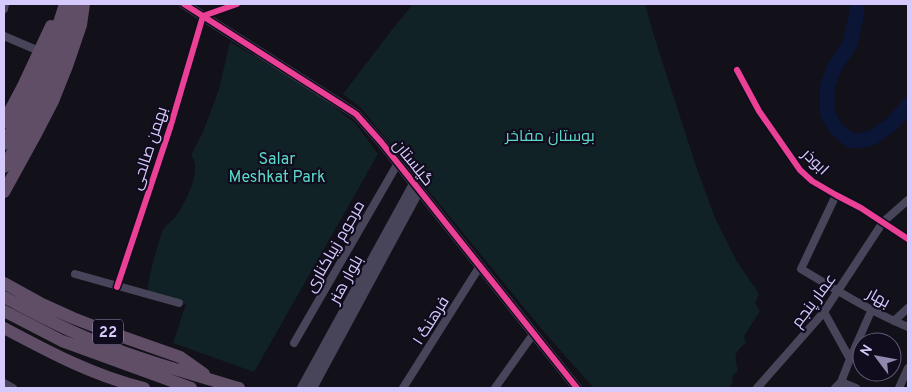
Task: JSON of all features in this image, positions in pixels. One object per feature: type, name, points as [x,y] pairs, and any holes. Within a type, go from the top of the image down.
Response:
[{"type":"highway","points":[[4,122],[63,4]]},
{"type":"highway","points":[[4,144],[33,91],[47,60],[63,4]]},
{"type":"highway","points":[[4,167],[44,96],[77,4]]},
{"type":"highway","points":[[4,192],[53,101],[81,25],[84,4]]},
{"type":"highway","name":"22","points":[[4,283],[42,304],[73,318],[180,357],[212,380],[239,388]]},
{"type":"highway","points":[[4,297],[68,330],[102,344],[146,360],[212,380]]},
{"type":"highway","points":[[4,311],[62,341],[191,388]]},
{"type":"highway","points":[[4,328],[119,385],[144,388]]},
{"type":"street","points":[[4,9],[5,4]]},
{"type":"street","name":"گیلستان","points":[[184,4],[356,114],[398,163],[577,388]]},
{"type":"street","points":[[203,16],[228,5],[237,4]]},
{"type":"street","name":"بهمن صالحی","points":[[118,287],[170,128],[203,16]]},
{"type":"street","points":[[4,36],[39,51]]},
{"type":"street","name":"ابوذر","points":[[737,70],[759,111],[800,170],[812,181],[861,208],[908,239]]},
{"type":"street","name":"مرحوم زیباکناری","points":[[294,343],[398,163]]},
{"type":"street","name":"بلوار هنر","points":[[312,388],[363,286],[417,187]]},
{"type":"street","name":"بهار","points":[[836,195],[801,269],[838,291],[908,327]]},
{"type":"street","name":"عمار پنجم","points":[[757,388],[824,312],[883,222],[908,200]]},
{"type":"street","name":"فرهنگ ۱","points":[[403,388],[480,266]]},
{"type":"street","points":[[75,274],[179,303]]},
{"type":"street","name":"بلوار هنر","points":[[302,388],[363,286]]},
{"type":"street","points":[[894,321],[908,308]]},
{"type":"street","points":[[856,388],[838,386],[872,309]]},
{"type":"street","points":[[824,312],[850,359]]},
{"type":"street","points":[[495,388],[534,333]]},
{"type":"street","points":[[899,388],[908,368]]},
{"type":"street","points":[[4,383],[13,388]]},
{"type":"green space","name":"بوستان مفاخر","points":[[413,4],[645,4],[696,166],[715,218],[736,260],[759,294],[755,303],[760,311],[744,336],[746,343],[737,352],[736,362],[738,370],[732,377],[733,383],[730,385],[730,388],[596,388],[592,386],[544,332],[361,108],[343,94]]},
{"type":"green space","name":"Salar Meshkat Park","points":[[230,42],[308,87],[355,123],[378,154],[254,372],[173,343],[186,304],[147,294],[162,232],[175,218],[192,185],[195,168],[191,155],[203,132],[219,89]]},
{"type":"waterway","points":[[857,4],[850,44],[834,68],[827,87],[827,113],[836,129],[851,141],[870,139],[891,125],[908,105]]},
{"type":"cycle path","points":[[184,4],[356,114],[381,142],[577,388]]},
{"type":"cycle path","points":[[117,287],[170,128],[203,16],[237,4]]},
{"type":"cycle path","points":[[737,70],[759,111],[800,170],[812,181],[861,208],[908,239]]}]
